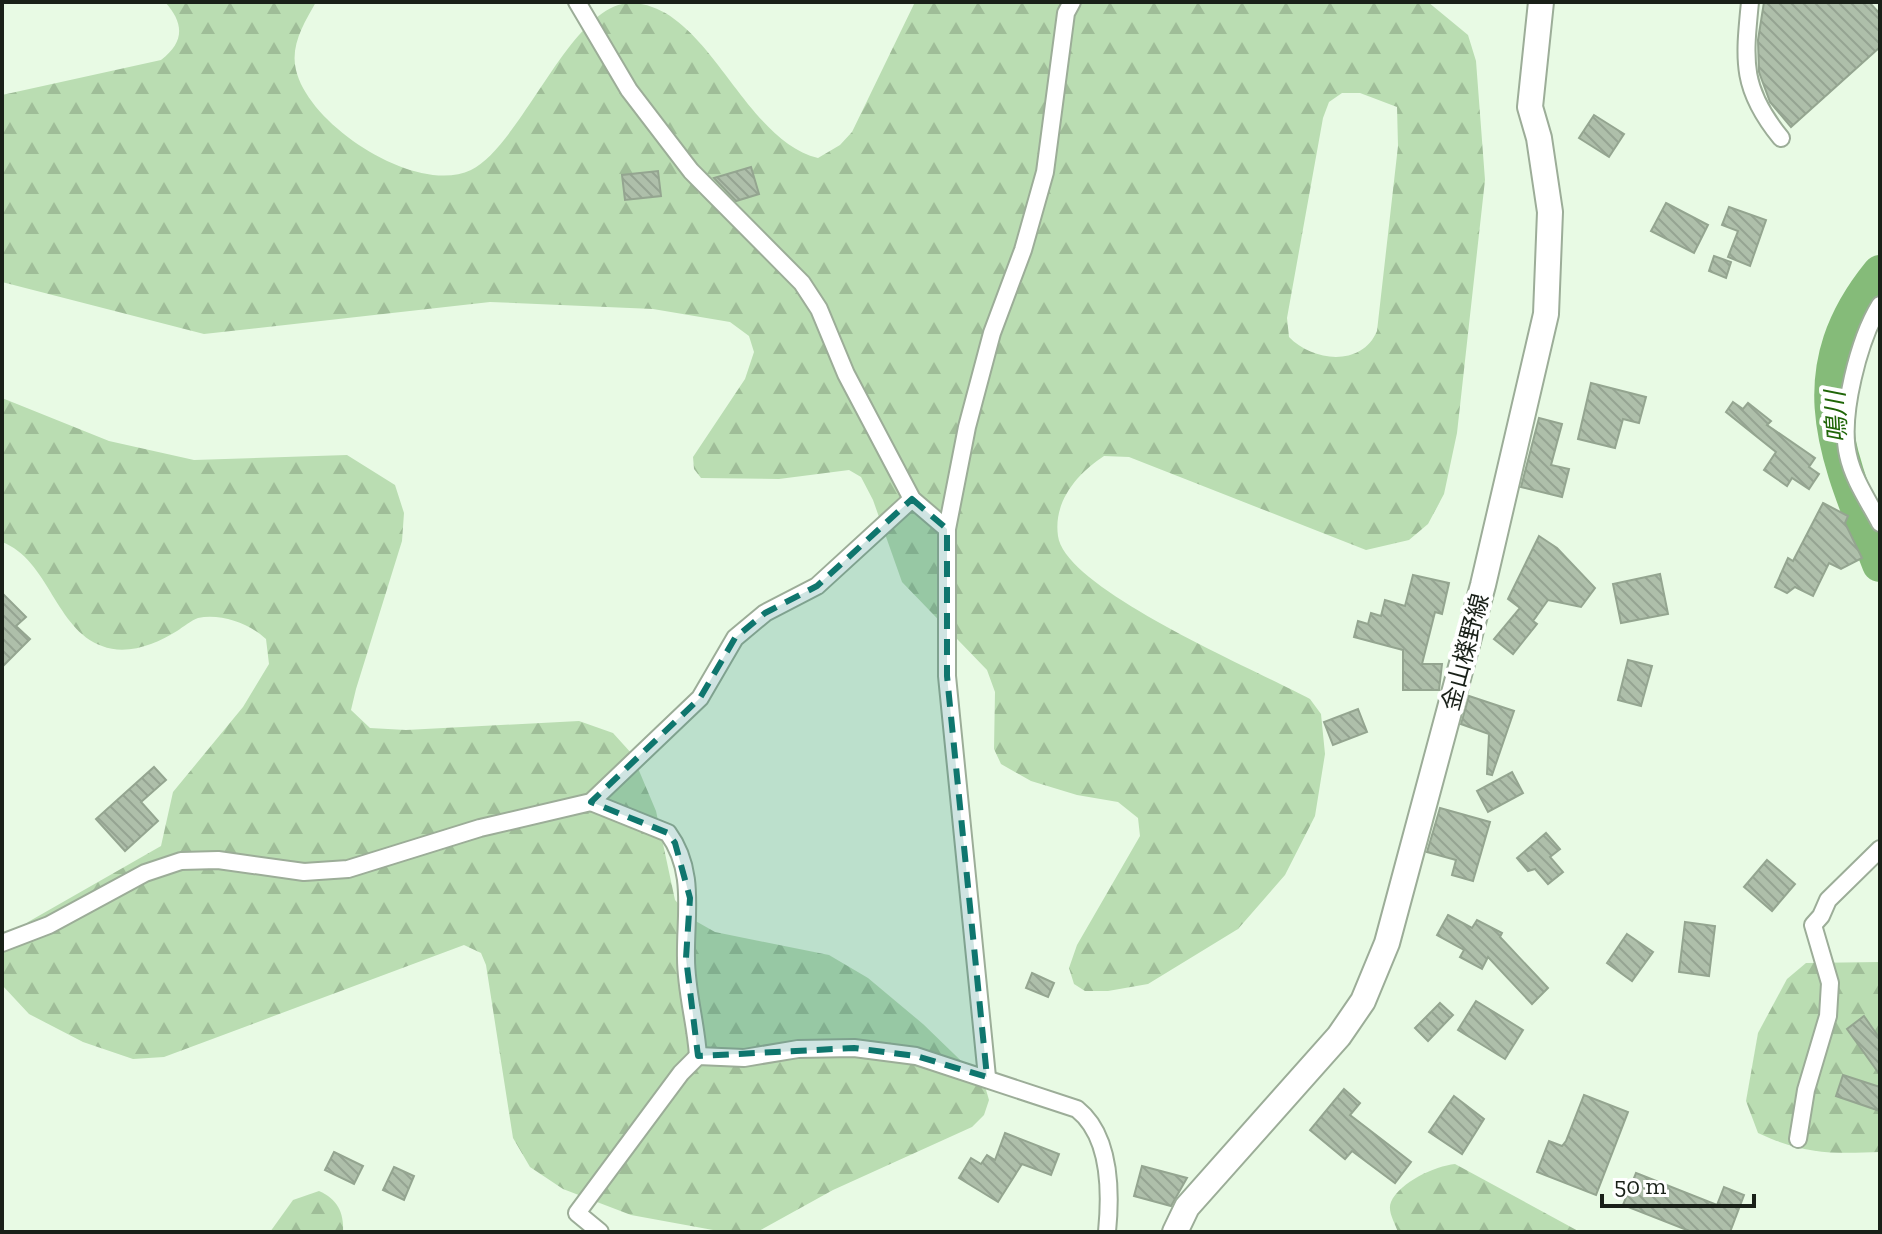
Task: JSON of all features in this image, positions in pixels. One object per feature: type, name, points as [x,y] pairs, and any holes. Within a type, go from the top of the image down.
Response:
[{"type":"main road","name":"金山檪野線","points":[[1175,1232],[1187,1207],[1339,1036],[1363,1001],[1387,943],[1483,585],[1546,314],[1550,212],[1539,138],[1530,107],[1541,2]]},
{"type":"street","points":[[577,2],[629,90],[691,171],[802,283],[819,309],[846,374],[912,499],[947,529]]},
{"type":"street","points":[[987,1077],[947,676],[947,529],[967,427],[992,333],[1023,250],[1045,172],[1066,13],[1072,2]]},
{"type":"street","points":[[1750,2],[1746,77],[1763,116],[1781,138]]},
{"type":"street","points":[[1880,305],[1866,328],[1848,415],[1847,454],[1880,523]]},
{"type":"street","points":[[2,943],[49,925],[145,873],[181,861],[218,860],[304,872],[348,869],[480,828],[591,802],[700,698],[735,638],[765,613],[817,586],[912,499]]},
{"type":"street","points":[[591,802],[668,833],[675,843],[690,898],[686,958],[698,1056]]},
{"type":"street","points":[[1798,1139],[1806,1090],[1828,1016],[1830,983],[1813,925],[1828,900],[1880,849]]},
{"type":"street","points":[[600,1232],[577,1213],[681,1073],[698,1056],[744,1058],[798,1049],[854,1048],[916,1056],[1077,1109],[1089,1119],[1099,1140],[1106,1171],[1107,1232]]},
{"type":"highlighted area","points":[[912,499],[947,529],[947,676],[987,1077],[916,1056],[854,1048],[698,1056],[686,958],[690,898],[675,843],[668,833],[591,802],[700,698],[735,638],[765,613],[817,586]]},
{"type":"green space","points":[[165,2],[316,2],[299,35],[295,61],[305,91],[321,113],[368,151],[395,165],[423,173],[449,175],[471,170],[490,155],[510,133],[568,48],[589,25],[610,9],[632,3],[659,10],[683,26],[705,48],[768,126],[791,146],[818,158],[840,145],[852,132],[915,2],[1428,2],[1468,35],[1476,61],[1485,180],[1457,433],[1444,494],[1428,524],[1409,540],[1366,550],[1129,457],[1104,456],[1069,489],[1057,523],[1058,536],[1069,557],[1093,580],[1168,628],[1310,699],[1321,714],[1325,754],[1315,816],[1285,875],[1238,929],[1148,984],[1108,991],[1085,991],[1074,984],[1069,968],[1077,945],[1140,836],[1138,818],[1118,802],[1077,795],[1031,781],[1001,764],[994,749],[995,692],[987,670],[902,582],[873,500],[861,477],[849,470],[779,479],[701,478],[694,469],[693,457],[745,379],[754,352],[749,336],[730,322],[653,309],[490,302],[204,334],[2,282],[2,95],[161,60],[178,39],[178,25]],"holes":[[[1342,93],[1360,93],[1397,107],[1398,146],[1377,331],[1370,343],[1360,351],[1336,357],[1323,356],[1289,337],[1287,318],[1323,118],[1329,102]]]},
{"type":"green space","points":[[2,398],[109,441],[194,460],[347,455],[395,485],[404,513],[402,541],[351,710],[370,728],[406,730],[579,721],[613,733],[632,754],[656,811],[675,900],[692,919],[715,932],[829,955],[868,978],[923,1024],[984,1083],[989,1100],[984,1115],[972,1127],[833,1190],[757,1232],[724,1232],[631,1215],[563,1189],[530,1167],[513,1138],[486,965],[481,953],[464,945],[164,1057],[133,1059],[83,1042],[29,1014],[2,985],[2,954],[28,922],[161,846],[173,792],[243,707],[269,664],[266,639],[244,624],[225,618],[198,618],[151,644],[121,650],[102,646],[73,625],[31,563],[2,542]]},
{"type":"green space","points":[[1880,962],[1880,1152],[1803,1149],[1758,1133],[1746,1101],[1758,1033],[1787,979],[1806,963]]},
{"type":"green space","points":[[1455,1164],[1580,1232],[1398,1232],[1390,1209],[1396,1195],[1419,1176]]},
{"type":"green space","points":[[319,1191],[338,1207],[343,1232],[270,1232],[293,1200]]},
{"type":"building","points":[[1764,2],[1869,2],[1880,14],[1880,47],[1791,127],[1770,102],[1759,72],[1758,40]]},
{"type":"building","points":[[1594,115],[1624,134],[1609,157],[1579,138]]},
{"type":"building","points":[[751,167],[759,194],[736,201],[714,178]]},
{"type":"building","points":[[658,171],[661,196],[625,200],[622,175]]},
{"type":"building","points":[[1666,203],[1708,225],[1694,253],[1651,231]]},
{"type":"building","points":[[1729,207],[1766,220],[1750,266],[1728,257],[1738,231],[1722,225]]},
{"type":"building","points":[[1714,256],[1731,262],[1726,278],[1709,271]]},
{"type":"building","points":[[1591,383],[1646,397],[1639,423],[1623,419],[1615,448],[1578,439]]},
{"type":"building","points":[[1733,402],[1743,409],[1748,403],[1771,421],[1767,425],[1815,458],[1809,467],[1819,474],[1809,489],[1792,478],[1787,486],[1764,470],[1776,452],[1726,412]]},
{"type":"building","points":[[1539,418],[1562,424],[1551,465],[1569,469],[1562,497],[1521,487]]},
{"type":"building","points":[[1823,503],[1848,516],[1845,523],[1862,558],[1841,569],[1829,563],[1813,596],[1795,587],[1787,593],[1775,587],[1788,558],[1793,561]]},
{"type":"building","points":[[1539,536],[1557,548],[1595,588],[1581,607],[1548,600],[1533,621],[1537,624],[1513,654],[1494,639],[1520,608],[1508,599]]},
{"type":"building","points":[[1660,574],[1668,614],[1621,623],[1613,584]]},
{"type":"building","points":[[1413,575],[1449,583],[1442,614],[1435,612],[1422,664],[1442,664],[1439,690],[1403,690],[1403,650],[1354,637],[1358,621],[1368,624],[1371,613],[1381,616],[1385,600],[1405,606]]},
{"type":"building","points":[[2,593],[26,617],[16,626],[30,639],[2,667]]},
{"type":"building","points":[[1628,660],[1652,666],[1641,706],[1618,700]]},
{"type":"building","points":[[1469,696],[1514,711],[1492,775],[1487,774],[1489,734],[1461,724]]},
{"type":"building","points":[[1358,709],[1367,732],[1333,745],[1324,722]]},
{"type":"building","points":[[154,767],[166,780],[141,802],[158,821],[125,851],[96,819]]},
{"type":"building","points":[[1512,772],[1523,793],[1488,812],[1477,791]]},
{"type":"building","points":[[1440,808],[1490,822],[1473,881],[1452,875],[1456,860],[1427,852]]},
{"type":"building","points":[[1546,833],[1560,849],[1550,857],[1563,872],[1548,884],[1535,869],[1528,871],[1517,858]]},
{"type":"building","points":[[1767,860],[1795,884],[1772,911],[1744,887]]},
{"type":"building","points":[[1448,915],[1472,928],[1477,920],[1502,933],[1500,937],[1548,988],[1532,1004],[1488,957],[1482,969],[1460,957],[1464,950],[1437,935]]},
{"type":"building","points":[[1685,922],[1715,926],[1709,976],[1679,972]]},
{"type":"building","points":[[1627,934],[1653,952],[1632,981],[1607,963]]},
{"type":"building","points":[[1032,973],[1054,983],[1048,997],[1026,988]]},
{"type":"building","points":[[1476,1001],[1523,1030],[1505,1059],[1458,1030]]},
{"type":"building","points":[[1440,1003],[1453,1015],[1428,1041],[1415,1028]]},
{"type":"building","points":[[1864,1016],[1880,1039],[1880,1075],[1847,1029]]},
{"type":"building","points":[[1843,1075],[1880,1087],[1880,1111],[1836,1096]]},
{"type":"building","points":[[1344,1089],[1360,1103],[1350,1115],[1411,1162],[1395,1183],[1352,1151],[1345,1159],[1310,1130]]},
{"type":"building","points":[[1584,1095],[1628,1112],[1596,1195],[1537,1172],[1549,1141],[1562,1146],[1566,1141]]},
{"type":"building","points":[[1454,1096],[1484,1119],[1462,1154],[1429,1132]]},
{"type":"building","points":[[1005,1133],[1059,1154],[1051,1175],[1022,1164],[998,1202],[959,1178],[971,1158],[981,1164],[987,1155],[995,1160]]},
{"type":"building","points":[[334,1152],[363,1166],[354,1184],[325,1170]]},
{"type":"building","points":[[1142,1166],[1187,1178],[1171,1206],[1134,1196]]},
{"type":"building","points":[[394,1167],[414,1176],[404,1200],[383,1190]]},
{"type":"building","points":[[1636,1173],[1717,1205],[1724,1187],[1744,1195],[1730,1232],[1692,1232],[1623,1205]]},
{"type":"waterway","name":"鳴川","points":[[1880,273],[1854,310],[1839,347],[1833,382],[1834,417],[1840,452],[1880,564]]}]
